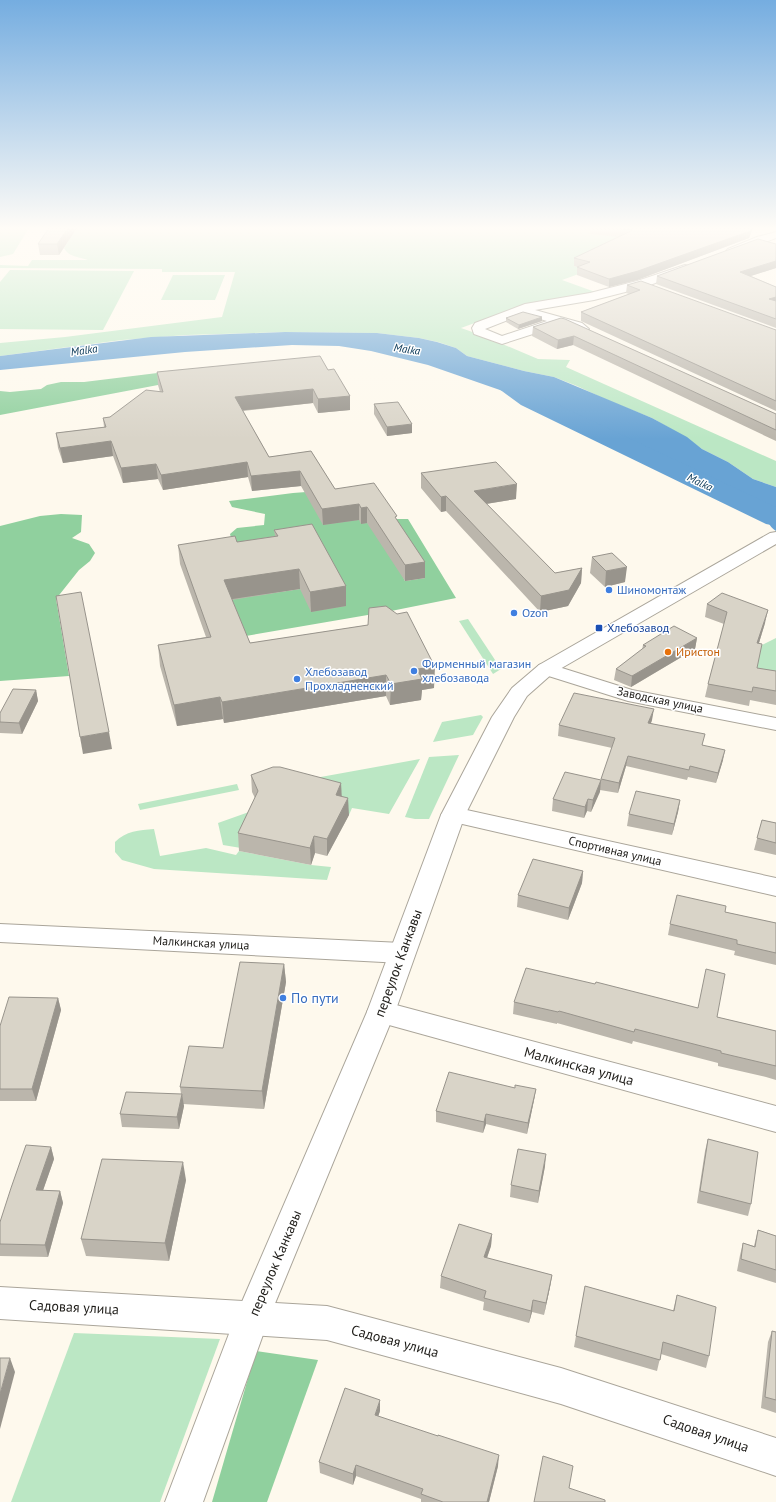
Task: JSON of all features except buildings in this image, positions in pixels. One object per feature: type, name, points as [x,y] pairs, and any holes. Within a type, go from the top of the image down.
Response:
[{"type":"street","points":[[561,321],[502,340],[479,330],[478,328],[529,307],[583,298]]},
{"type":"street","points":[[522,310],[577,326],[595,335]]},
{"type":"street","name":"переулок Канкавы","points":[[184,1502],[252,1318],[381,1012],[453,815],[503,717],[520,692],[546,670],[768,541]]},
{"type":"street","name":"Заводская улица","points":[[546,670],[628,695],[776,724]]},
{"type":"street","name":"Спортивная улица","points":[[453,815],[776,887]]},
{"type":"street","name":"Малкинская улица","points":[[0,932],[402,952]]},
{"type":"street","name":"Малкинская улица","points":[[381,1012],[776,1119]]},
{"type":"street","name":"Садовая улица","points":[[0,1303],[327,1323],[561,1386],[776,1457]]},
{"type":"green space","points":[[0,298],[120,298],[103,330],[0,329]]},
{"type":"green space","points":[[162,298],[216,298],[215,300],[161,300]]},
{"type":"green space","points":[[227,298],[565,298],[526,304],[461,328],[538,359],[570,360],[566,367],[776,461],[776,487],[753,479],[728,462],[702,449],[687,438],[652,418],[577,386],[554,377],[524,371],[467,356],[456,348],[419,338],[377,333],[285,332],[186,335],[122,340],[0,356],[0,343],[65,337],[222,317]]},
{"type":"green space","points":[[190,369],[320,369],[158,385],[0,415],[0,391],[10,392],[41,389],[47,385],[61,382],[84,382]]},
{"type":"green space","points":[[359,488],[359,520],[377,521],[405,581],[425,578],[396,519],[408,519],[456,598],[391,611],[240,637],[226,600],[300,589],[346,606],[236,556],[230,534],[237,528],[264,525],[265,514],[232,507],[229,501],[293,493]]},
{"type":"green space","points":[[61,514],[82,515],[81,532],[72,538],[89,544],[95,553],[90,561],[79,570],[56,599],[69,676],[0,681],[0,526],[40,516]]},
{"type":"green space","points":[[468,619],[501,669],[493,674],[459,621]]},
{"type":"green space","points":[[776,638],[776,677],[757,671],[758,647]]},
{"type":"green space","points":[[481,715],[483,717],[473,735],[433,742],[442,722]]},
{"type":"green space","points":[[459,755],[429,819],[405,817],[429,757]]},
{"type":"green space","points":[[420,759],[389,814],[352,808],[349,815],[337,812],[282,784]]},
{"type":"green space","points":[[237,784],[239,790],[140,810],[138,804]]},
{"type":"green space","points":[[260,808],[241,848],[223,845],[218,823]]},
{"type":"green space","points":[[154,829],[160,856],[206,848],[236,855],[239,851],[311,865],[331,867],[327,880],[154,869],[122,860],[115,852],[115,842],[124,835]]},
{"type":"green space","points":[[74,1333],[220,1339],[160,1502],[11,1502]]},
{"type":"green space","points":[[256,1351],[318,1360],[267,1502],[212,1502]]},
{"type":"water","points":[[285,332],[377,333],[419,338],[456,348],[467,356],[524,371],[554,377],[652,418],[687,437],[702,449],[728,462],[753,479],[776,487],[776,531],[771,527],[762,512],[529,400],[428,365],[371,351],[339,346],[292,345],[185,352],[0,370],[0,356],[151,337]]},
{"type":"waterway","name":"Malka","points":[[487,374],[499,378],[529,400],[776,518]]},
{"type":"place","name":"Шиномонтаж","points":[[609,590]]},
{"type":"place","name":"Ozon","points":[[514,613]]},
{"type":"place","name":"Хлебозавод","points":[[599,628]]},
{"type":"place","name":"Иристон","points":[[668,652]]},
{"type":"place","name":"Фирменный магазин хлебозавода","points":[[414,671]]},
{"type":"place","name":"Хлебозавод Прохладненский","points":[[297,679]]},
{"type":"place","name":"По пути","points":[[283,998]]}]
